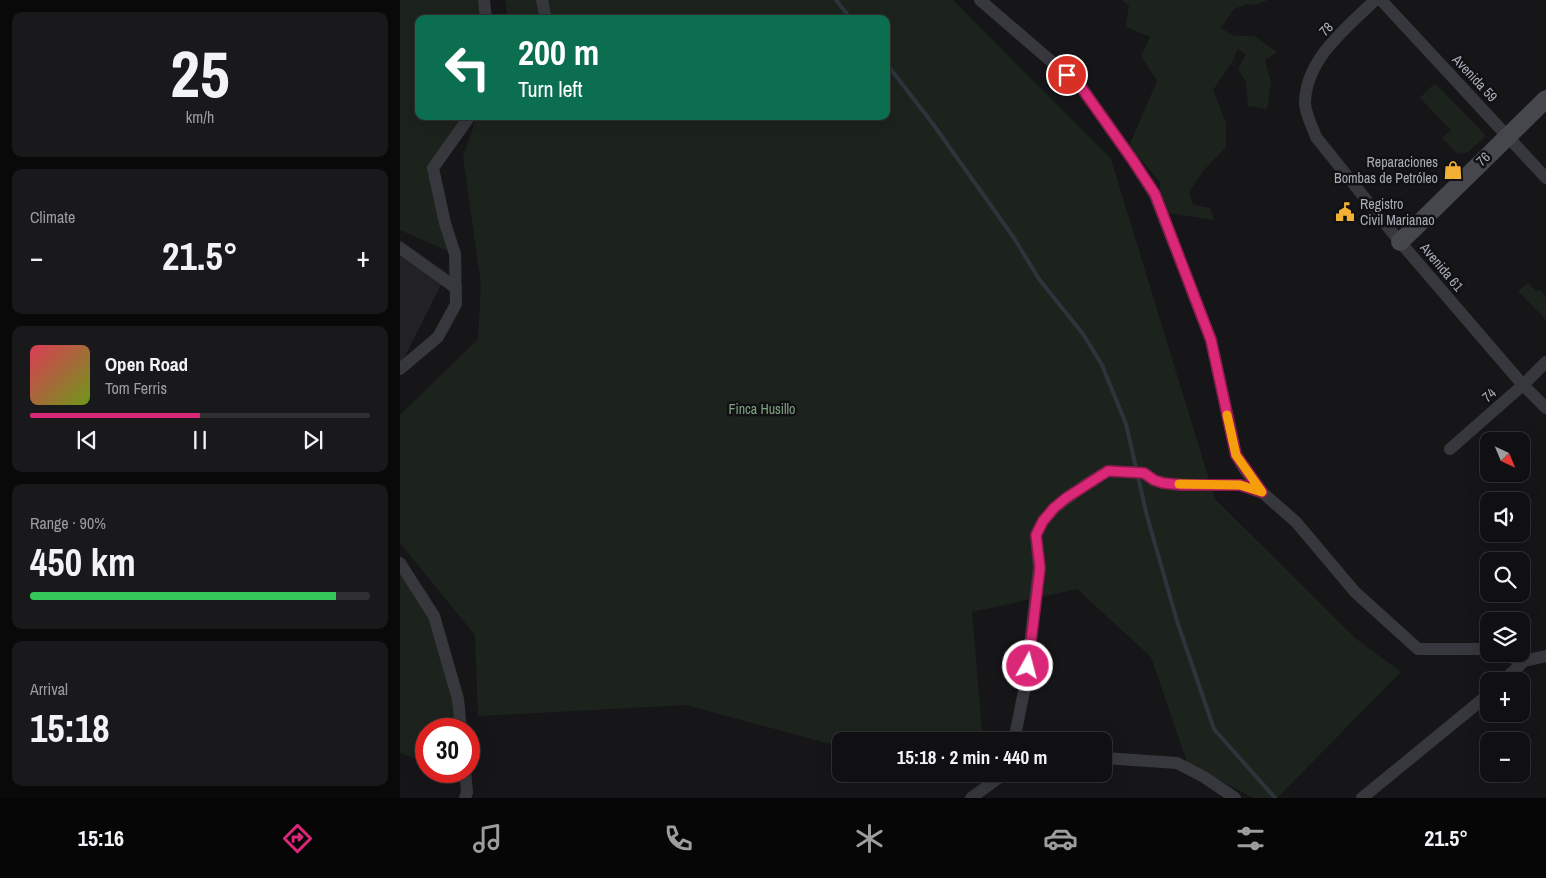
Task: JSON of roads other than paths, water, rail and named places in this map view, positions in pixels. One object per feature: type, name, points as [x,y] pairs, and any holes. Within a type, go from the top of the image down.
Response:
[{"type":"street","points":[[484,0],[486,15]]},
{"type":"street","points":[[542,0],[545,15]]},
{"type":"street","points":[[980,0],[1081,87],[1155,194],[1211,340],[1236,455],[1262,492],[1296,522],[1355,592],[1418,649],[1480,649]]},
{"type":"street","name":"78","points":[[1307,84],[1316,63],[1375,0]]},
{"type":"street","name":"Avenida 59","points":[[1381,0],[1546,178]]},
{"type":"street","name":"Avenida 61","points":[[1307,84],[1305,105],[1316,137],[1400,242],[1523,385],[1546,408]]},
{"type":"street","name":"76","points":[[1400,242],[1546,98]]},
{"type":"street","points":[[400,368],[438,337],[456,304],[455,254],[445,223],[433,168],[467,120]]},
{"type":"street","points":[[400,248],[456,288]]},
{"type":"street","name":"74","points":[[1450,449],[1523,385],[1546,362]]},
{"type":"street","points":[[1016,732],[1025,686],[1040,568],[1036,535],[1043,521],[1054,508],[1108,471],[1138,473],[1163,483],[1240,485],[1262,492]]},
{"type":"street","points":[[400,563],[434,616],[458,699],[460,718]]},
{"type":"street","points":[[1530,660],[1546,656]]},
{"type":"street","points":[[1512,672],[1523,662]]},
{"type":"street","points":[[1362,798],[1480,701]]},
{"type":"street","points":[[1112,759],[1176,763],[1204,776],[1235,798]]},
{"type":"street","points":[[971,798],[993,782]]},
{"type":"street","points":[[465,798],[467,792],[466,783]]},
{"type":"waterway","points":[[836,0],[848,15]]},
{"type":"waterway","points":[[890,68],[933,124],[1014,238],[1039,279],[1083,334],[1102,365],[1126,424],[1147,516],[1177,621],[1214,729],[1275,798]]},
{"type":"place","name":"Reparaciones Bombas de Petróleo","points":[[1453,170]]},
{"type":"place","name":"Registro Civil Marianao","points":[[1345,212]]},
{"type":"park label","name":"Finca Husillo","points":[[762,409]]}]
